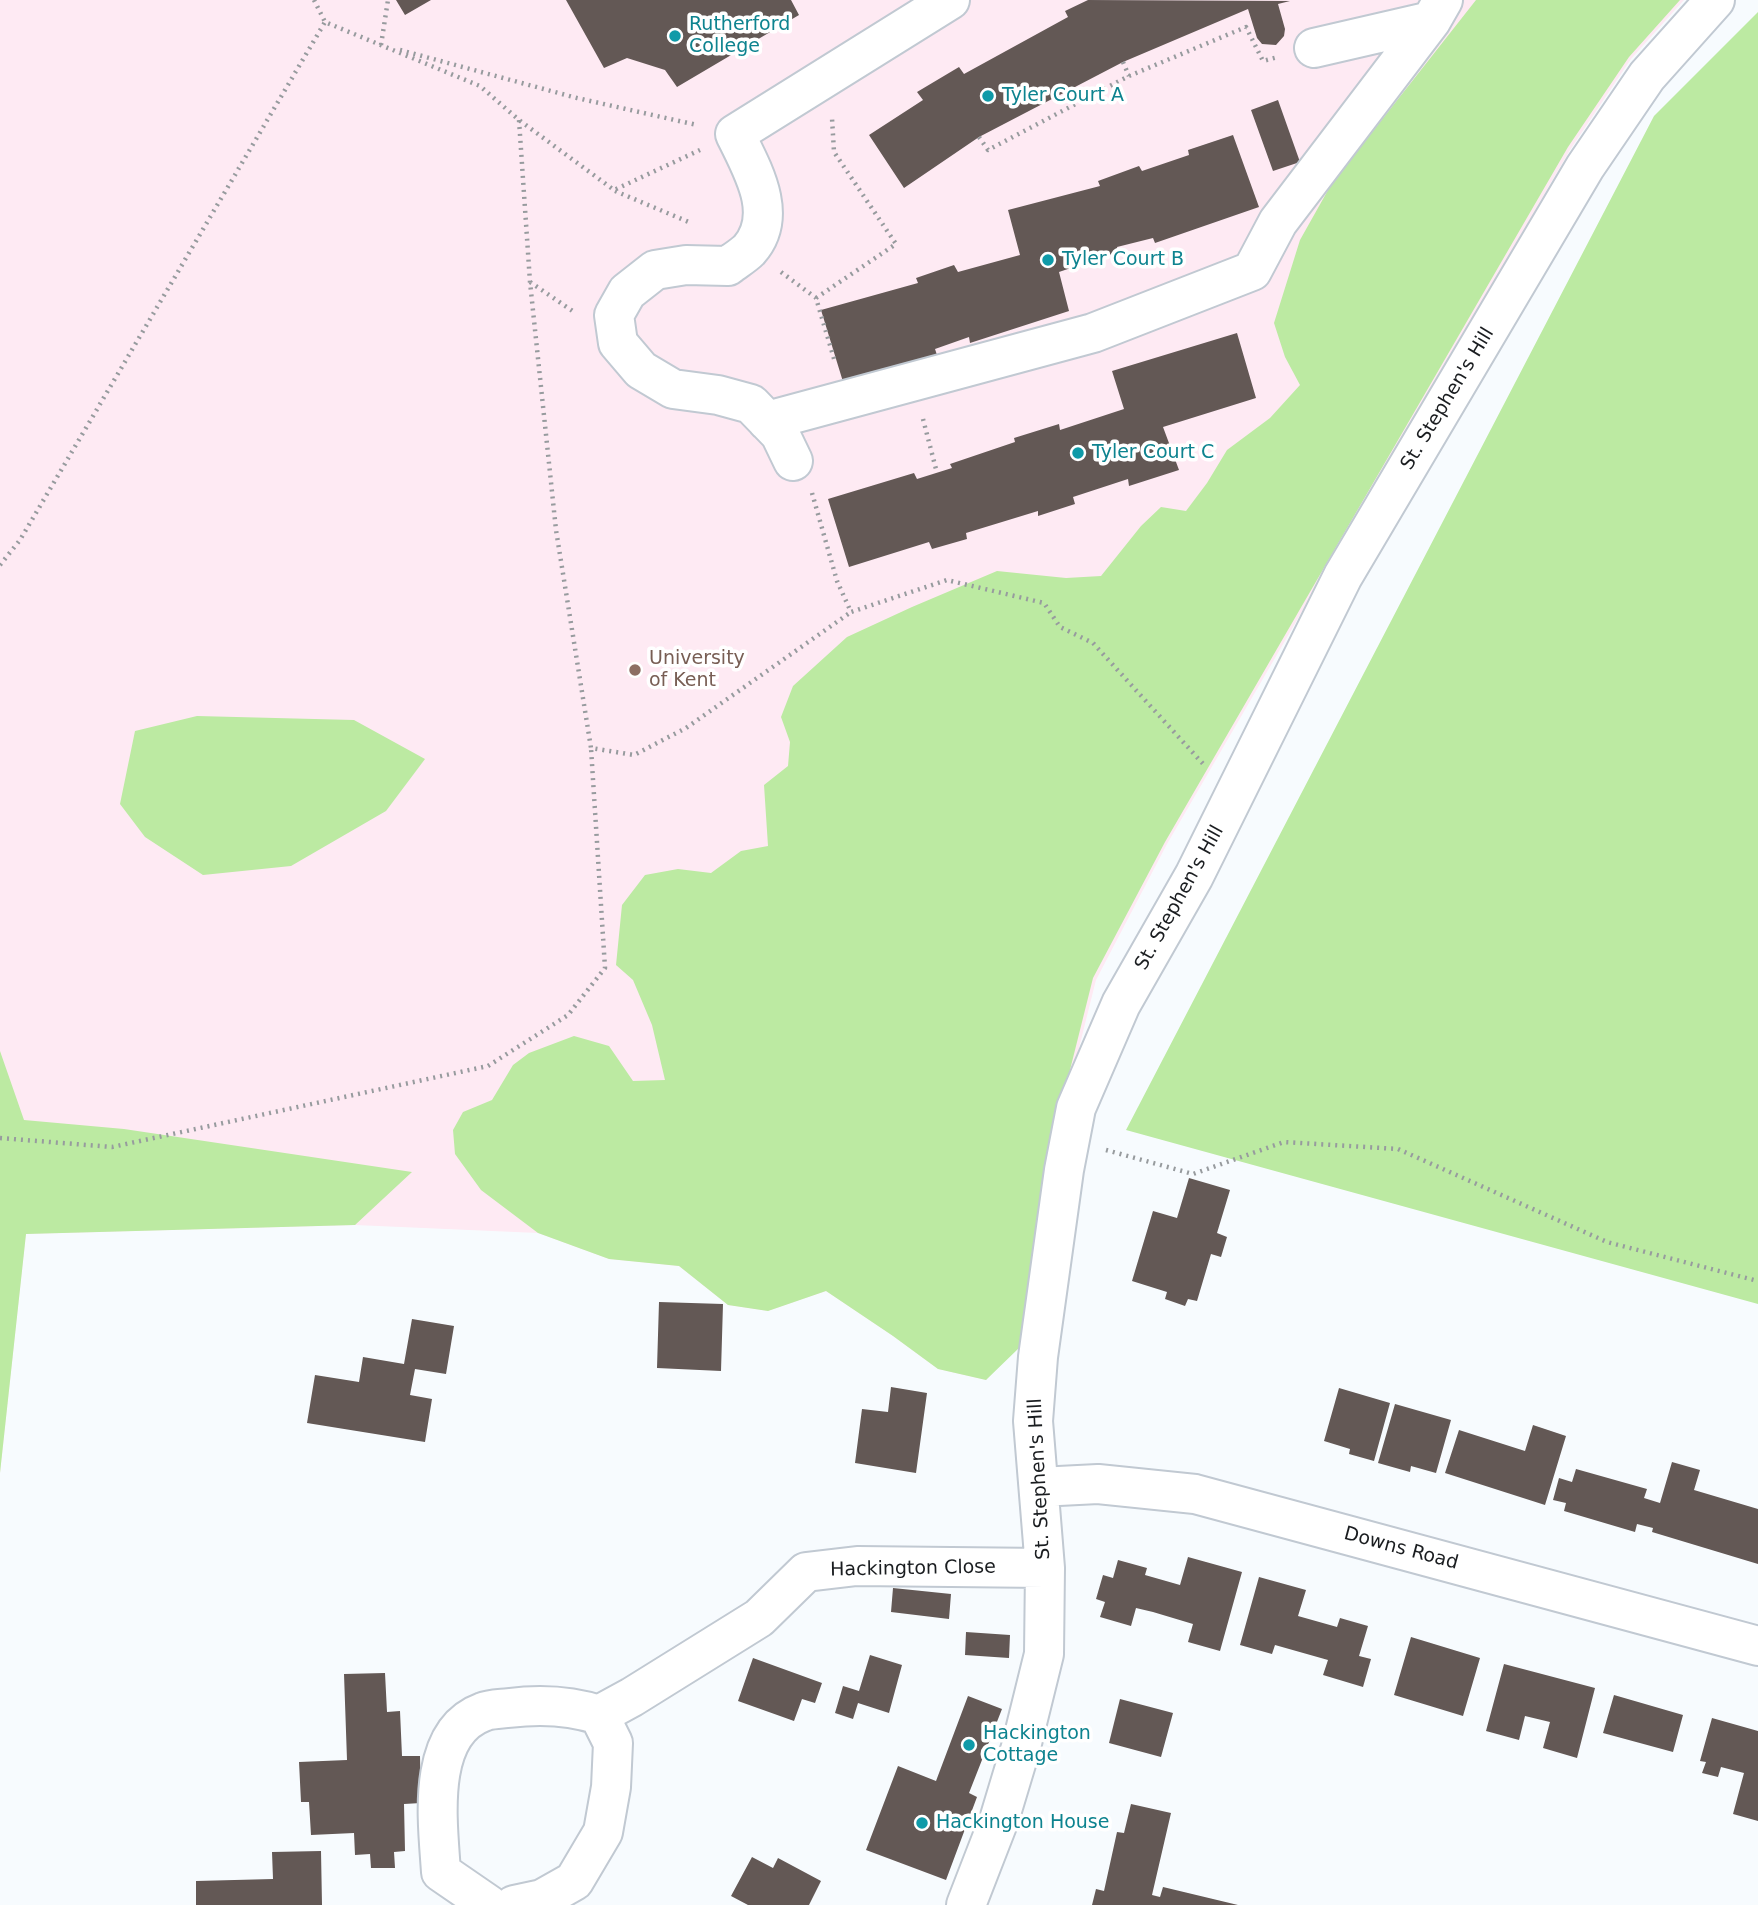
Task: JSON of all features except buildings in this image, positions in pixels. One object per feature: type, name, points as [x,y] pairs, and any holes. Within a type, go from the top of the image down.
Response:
[{"type":"street","points":[[803,477],[780,434],[751,404],[718,395],[673,389],[641,370],[618,342],[614,316],[627,292],[655,270],[686,265],[728,267],[750,249],[765,219],[756,178],[735,134],[950,0]]},
{"type":"street","name":"St. Stephen's Hill","points":[[966,1905],[999,1821],[1044,1654],[1045,1568],[1033,1421],[1038,1357],[1076,1108],[1121,1004],[1194,876],[1343,576],[1585,167],[1647,76],[1715,0]]},
{"type":"street","points":[[1314,48],[1437,10]]},
{"type":"street","points":[[767,421],[1093,333],[1252,271],[1278,222],[1437,10]]},
{"type":"street","name":"Downs Road","points":[[1039,1487],[1098,1484],[1195,1494],[1758,1646]]},
{"type":"street","name":"Hackington Close","points":[[599,1715],[759,1618],[806,1572],[857,1566],[1045,1568]]},
{"type":"street","points":[[489,1905],[441,1872],[439,1786],[448,1741],[459,1727],[482,1712],[533,1705],[574,1707],[599,1715],[613,1743],[611,1787],[603,1832],[574,1881],[542,1899],[514,1905]]},
{"type":"path","points":[[314,0],[325,22],[481,86],[519,120],[614,190],[735,134]]},
{"type":"path","points":[[381,45],[388,0]]},
{"type":"path","points":[[0,565],[20,540],[325,22]]},
{"type":"path","points":[[979,137],[988,150],[1129,76],[1246,27],[1263,61],[1314,48]]},
{"type":"path","points":[[381,45],[576,97],[735,134]]},
{"type":"path","points":[[1123,62],[1129,76]]},
{"type":"path","points":[[829,75],[834,152],[895,244],[816,298],[847,400]]},
{"type":"path","points":[[0,1138],[112,1147],[488,1066],[568,1015],[605,968],[591,748],[556,530],[530,282],[519,120]]},
{"type":"path","points":[[910,383],[937,473]]},
{"type":"path","points":[[803,477],[838,580],[852,612]]},
{"type":"path","points":[[591,748],[635,755],[676,733],[852,612],[947,580],[1044,603],[1060,627],[1093,643],[1234,798]]},
{"type":"path","points":[[1070,1140],[1193,1174],[1284,1142],[1398,1149],[1607,1242],[1758,1281]]},
{"type":"shaded area","name":"University of Kent","points":[[0,0],[1684,0],[1631,59],[1570,150],[1167,844],[1096,980],[1066,1100],[1026,1338],[986,1380],[938,1369],[826,1291],[768,1311],[728,1305],[679,1266],[609,1259],[538,1233],[355,1225],[26,1234],[0,1473]]},
{"type":"green space","points":[[1476,0],[1680,0],[1629,57],[1568,147],[1165,842],[1093,978],[1063,1098],[1020,1347],[986,1380],[938,1369],[826,1291],[768,1311],[728,1305],[679,1266],[609,1259],[538,1233],[481,1190],[455,1154],[453,1130],[463,1112],[492,1100],[513,1065],[529,1053],[574,1036],[609,1046],[633,1081],[665,1080],[652,1025],[633,980],[616,965],[622,905],[645,875],[678,869],[711,873],[741,851],[768,846],[764,785],[788,766],[790,742],[781,717],[793,686],[847,637],[997,571],[1066,578],[1101,576],[1141,526],[1161,507],[1186,511],[1227,450],[1270,418],[1300,385],[1285,357],[1274,323],[1300,240],[1332,183]]},
{"type":"green space","points":[[1758,12],[1758,1304],[1126,1130],[1654,116]]},
{"type":"green space","points":[[197,716],[354,720],[425,759],[386,811],[291,866],[203,875],[145,837],[120,804],[135,731]]},
{"type":"green space","points":[[0,1051],[24,1120],[124,1129],[412,1172],[355,1225],[26,1234],[0,1473]]},
{"type":"place","name":"Rutherford College","points":[[675,36]]},
{"type":"place","name":"Tyler Court A","points":[[988,96]]},
{"type":"place","name":"Tyler Court B","points":[[1048,260]]},
{"type":"place","name":"Tyler Court C","points":[[1078,453]]},
{"type":"place","name":"University of Kent","points":[[635,670]]},
{"type":"place","name":"Hackington Cottage","points":[[969,1745]]},
{"type":"place","name":"Hackington House","points":[[922,1823]]}]
